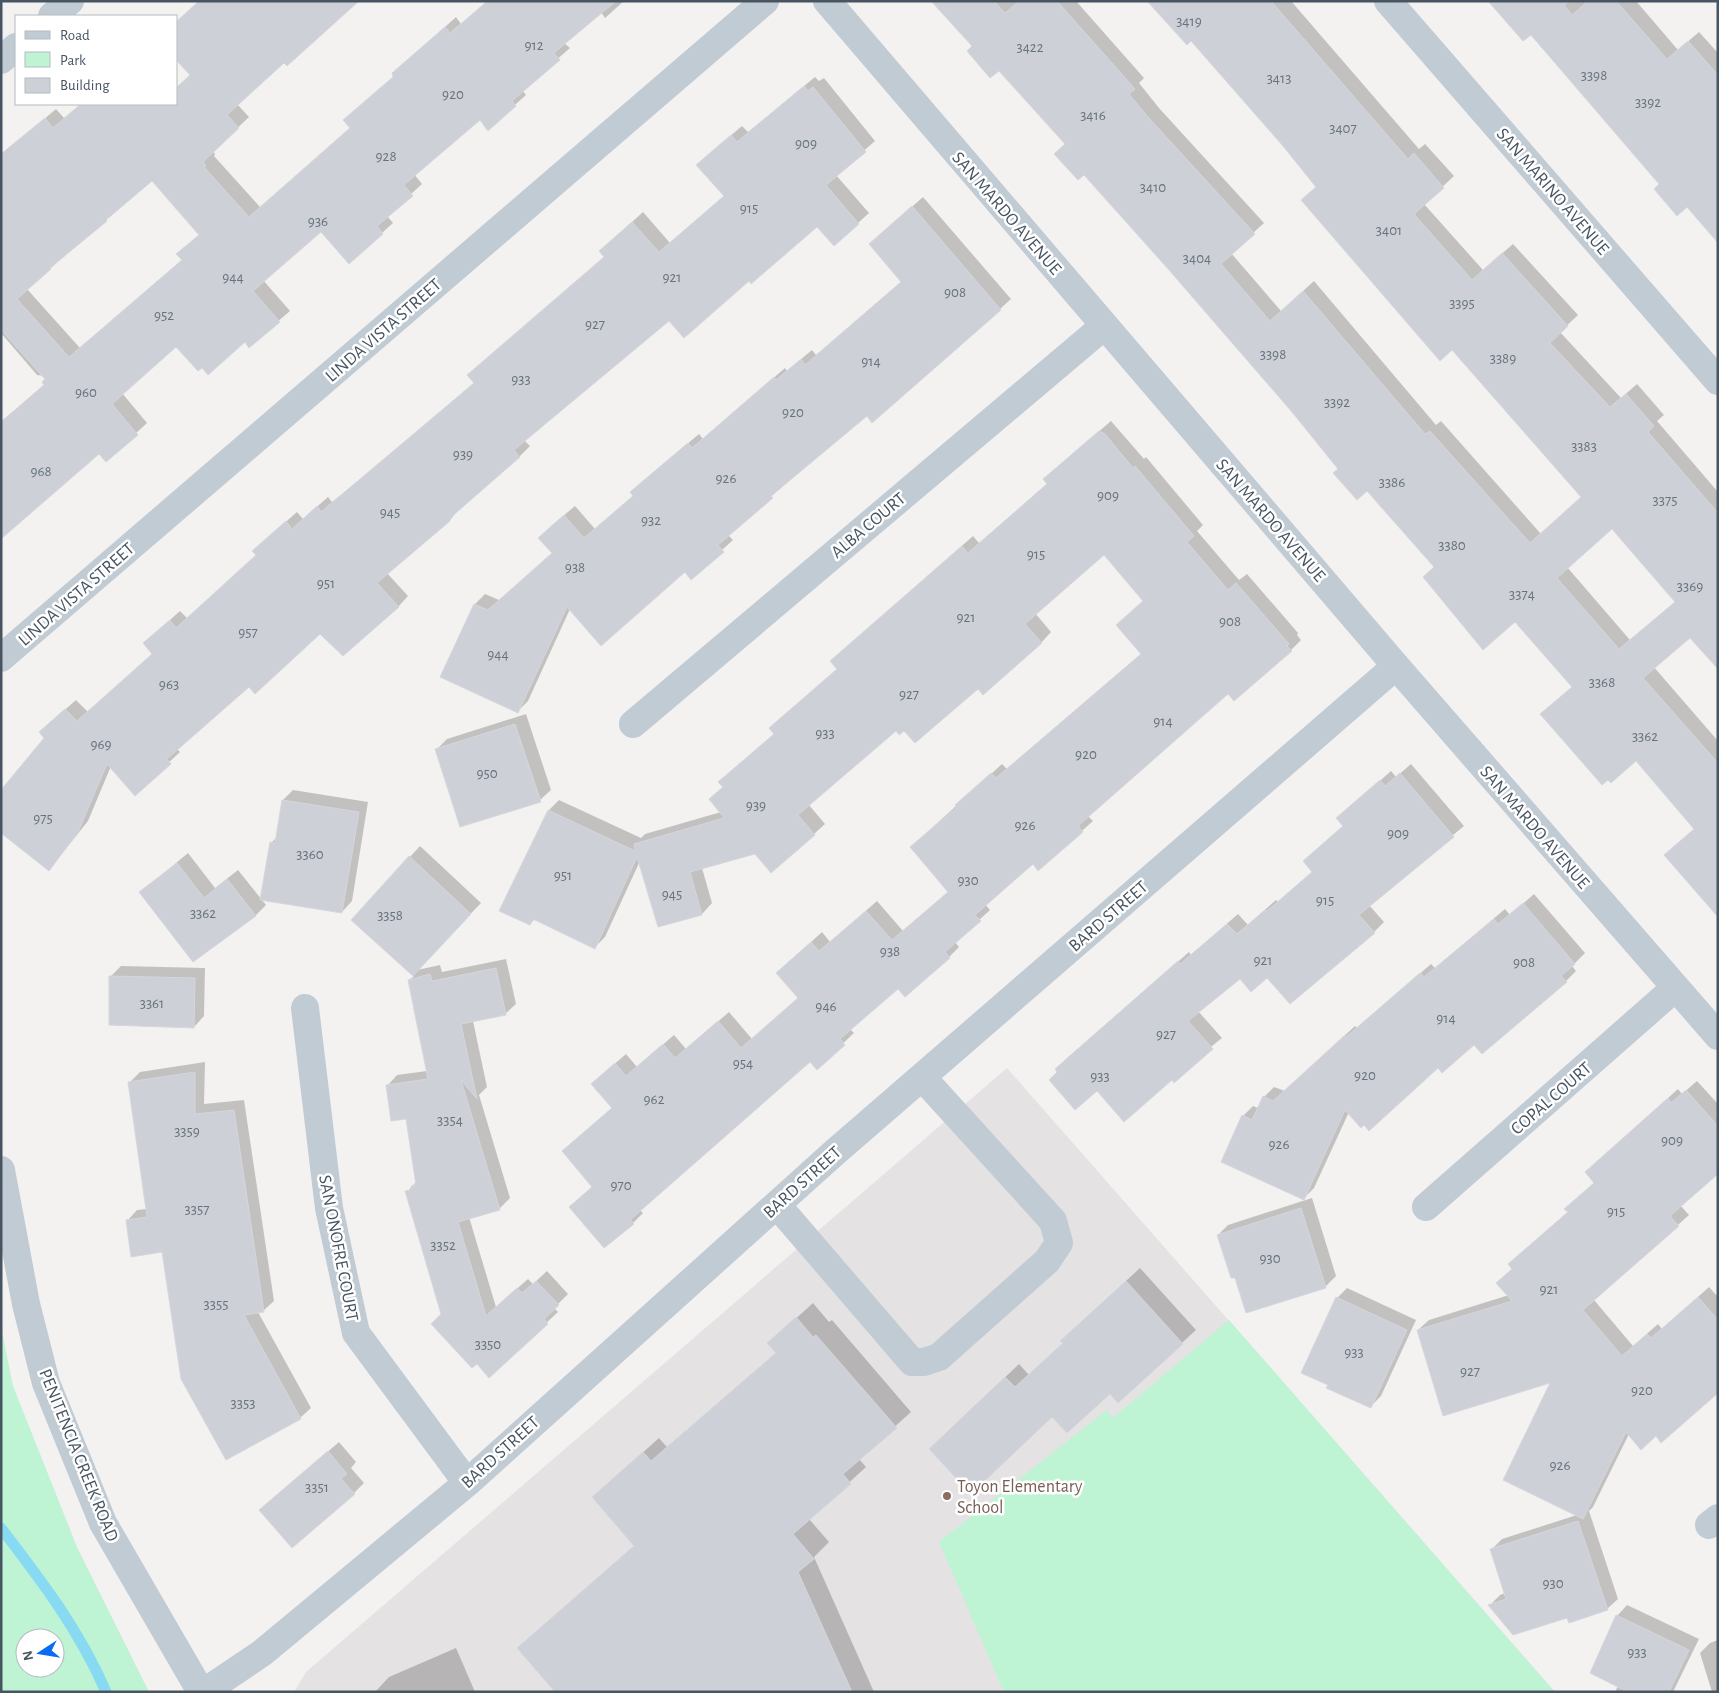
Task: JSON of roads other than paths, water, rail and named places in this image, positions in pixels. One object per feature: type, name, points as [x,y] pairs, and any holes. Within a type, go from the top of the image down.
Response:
[{"type":"street","points":[[53,15],[70,1]]},
{"type":"street","name":"LINDA VISTA STREET","points":[[1,658],[765,1]]},
{"type":"street","name":"SAN MARDO AVENUE","points":[[827,1],[1396,666],[1718,1036]]},
{"type":"street","name":"SAN MARINO AVENUE","points":[[1388,1],[1718,381]]},
{"type":"street","points":[[1,60],[15,48]]},
{"type":"street","name":"ALBA COURT","points":[[633,724],[1104,326]]},
{"type":"street","name":"BARD STREET","points":[[202,1692],[258,1657],[467,1482],[922,1077],[1396,666]]},
{"type":"street","name":"COPAL COURT","points":[[1426,1207],[1675,988]]},
{"type":"street","name":"SAN ONOFRE COURT","points":[[305,1008],[329,1208],[356,1333],[467,1482]]},
{"type":"street","points":[[777,1205],[912,1362],[924,1362],[939,1357],[1047,1261],[1059,1242],[1053,1221],[922,1077]]},
{"type":"street","name":"PENITENCIA CREEK ROAD","points":[[1,1170],[26,1304],[46,1383],[103,1523],[202,1692]]},
{"type":"waterway","points":[[1,1528],[72,1627],[106,1692]]},
{"type":"place","name":"Toyon Elementary School","points":[[947,1496]]}]
